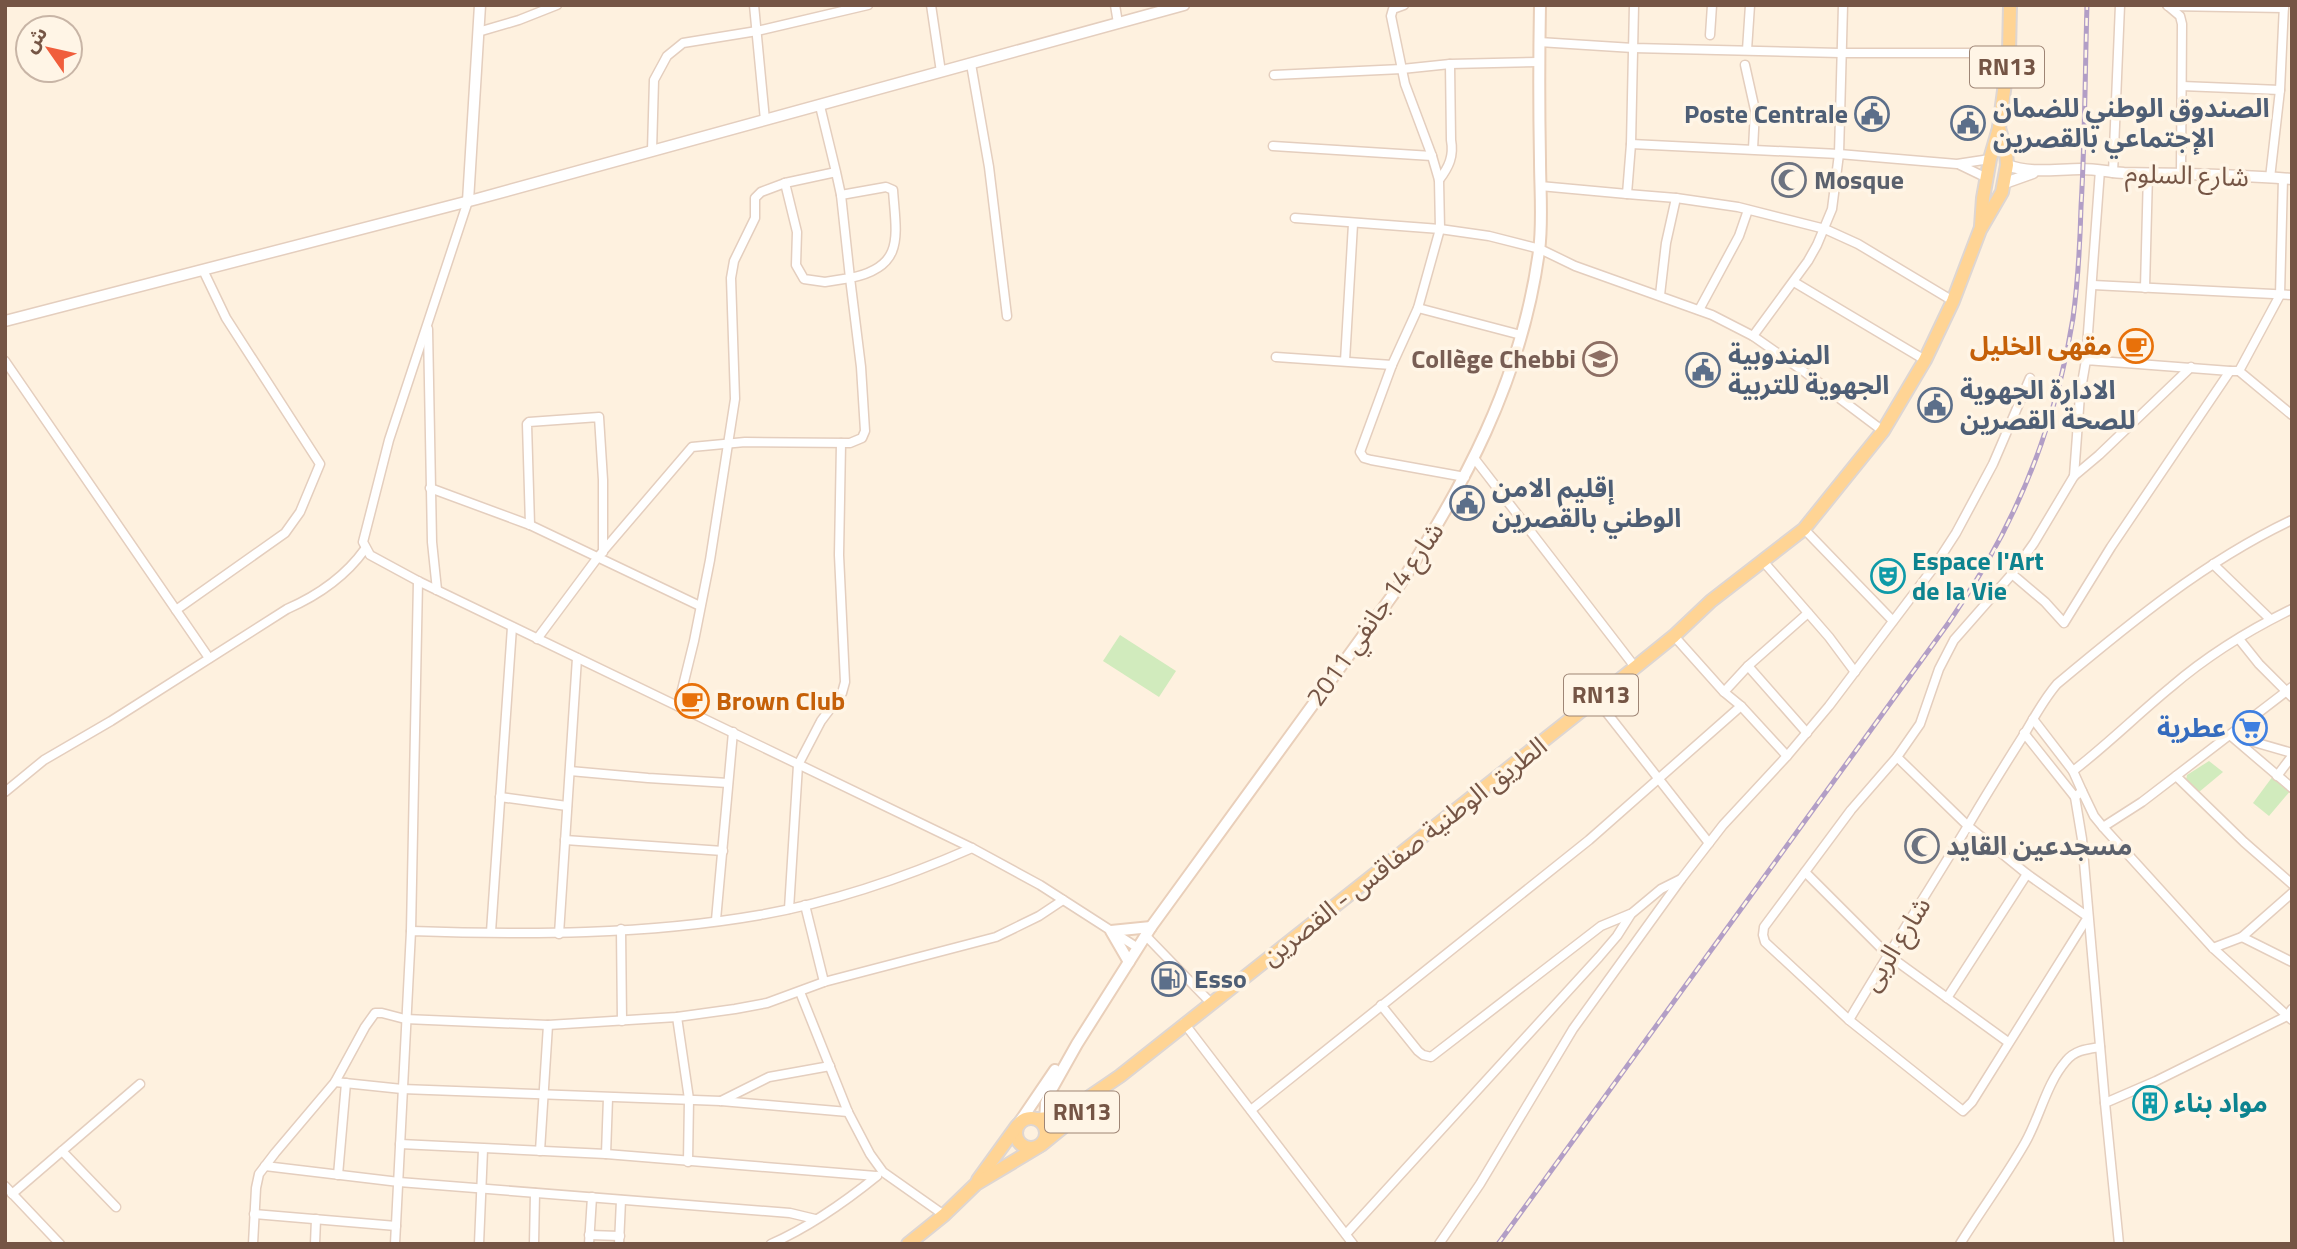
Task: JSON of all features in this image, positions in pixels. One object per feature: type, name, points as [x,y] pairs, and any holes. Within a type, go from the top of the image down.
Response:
[{"type":"main road","name":"شارع 14 جانفي 2011","points":[[1043,1121],[1050,1092],[1138,948],[1392,596],[1427,542],[1474,458],[1502,393],[1521,335],[1540,249],[1540,5]]},
{"type":"main road","name":"الطريق الوطنية صفاقس - القصرين","points":[[1982,228],[1982,208],[1990,159],[1999,128],[2009,53],[2010,5]]},
{"type":"main road","name":"الطريق الوطنية صفاقس - القصرين","points":[[1043,1121],[1072,1110],[1120,1076],[1596,699],[1674,636],[1762,559],[1804,530],[1883,431],[1925,360],[1953,301],[1982,228],[1998,202],[2005,183],[2006,152],[1999,128]]},
{"type":"main road","points":[[1990,159],[2007,165]]},
{"type":"main road","points":[[1987,178],[2005,183]]},
{"type":"main road","points":[[1111,930],[1149,932]]},
{"type":"main road","points":[[1111,930],[1129,962]]},
{"type":"main road","name":"شارع 14 جانفي 2011","points":[[976,1184],[1077,1044]]},
{"type":"main road","name":"الطريق الوطنية صفاقس - القصرين","points":[[908,1244],[976,1184],[1041,1145],[1106,1093],[1120,1076]]},
{"type":"main road","points":[[1028,1118],[1043,1121],[1046,1137],[1041,1145],[1032,1149],[1022,1146],[1016,1138],[1019,1123],[1028,1118]]},
{"type":"street","points":[[480,5],[468,201],[389,440],[363,542],[365,549],[370,555],[418,581],[972,848],[1063,900],[1138,948]]},
{"type":"street","points":[[478,32],[557,5]]},
{"type":"street","points":[[754,5],[765,120]]},
{"type":"street","points":[[652,151],[654,80],[667,56],[683,43],[757,32],[868,5]]},
{"type":"street","points":[[931,5],[942,72]]},
{"type":"street","points":[[1115,5],[1118,23]]},
{"type":"street","points":[[5,321],[468,201],[1184,5]]},
{"type":"street","points":[[1404,5],[1393,9],[1391,16],[1402,69],[1438,180],[1441,196],[1440,229],[1418,308],[1392,365],[1360,452],[1364,458],[1371,460],[1465,477]]},
{"type":"street","points":[[1627,194],[1631,144],[1634,5]]},
{"type":"street","points":[[1710,35],[1712,5]]},
{"type":"street","points":[[1747,50],[1750,5]]},
{"type":"street","points":[[1753,337],[1794,282],[1817,245],[1832,209],[1839,153],[1843,5]]},
{"type":"street","points":[[2113,173],[2120,5]]},
{"type":"street","points":[[2167,5],[2284,7],[2280,90],[2270,177]]},
{"type":"street","points":[[2167,5],[2182,20],[2181,173]]},
{"type":"street","points":[[1539,42],[1633,48],[1840,53],[2009,53]]},
{"type":"street","points":[[1274,75],[1450,64],[1539,62]]},
{"type":"street","points":[[971,64],[989,167],[1007,316]]},
{"type":"street","points":[[1438,180],[1451,160],[1450,64]]},
{"type":"street","points":[[1745,65],[1755,110],[1753,149]]},
{"type":"street","points":[[2182,86],[2280,90]]},
{"type":"street","points":[[537,639],[600,555],[692,447],[727,443],[841,443],[862,438],[865,431],[861,368],[841,195],[820,106]]},
{"type":"street","points":[[1631,144],[1839,153],[1957,164],[1990,159]]},
{"type":"street","points":[[1273,146],[1432,156]]},
{"type":"street","points":[[1957,164],[1987,178]]},
{"type":"street","name":"شارع السلوم","points":[[2007,165],[2040,171],[2100,170],[2113,173],[2289,177]]},
{"type":"street","points":[[2074,476],[2093,285],[2100,170]]},
{"type":"street","name":"شارع السلوم","points":[[2005,183],[2040,171]]},
{"type":"street","points":[[678,706],[710,560],[735,399],[731,278],[734,261],[755,218],[755,198],[761,192],[785,183],[836,172]]},
{"type":"street","points":[[2145,288],[2148,173]]},
{"type":"street","points":[[2012,574],[2045,602],[2064,623],[2111,547],[2235,371],[2280,295],[2289,177]]},
{"type":"street","points":[[785,183],[797,232],[796,265],[799,275],[804,279],[825,282],[866,275],[887,261],[893,252],[896,237],[893,190],[886,187],[841,195]]},
{"type":"street","points":[[1540,187],[1676,198],[1748,209],[1825,229],[1858,244],[1953,301]]},
{"type":"street","points":[[1660,296],[1666,243],[1676,198]]},
{"type":"street","points":[[1699,310],[1739,236],[1748,209]]},
{"type":"street","points":[[1295,218],[1440,229],[1489,236],[1540,249],[1575,266],[1699,310],[1753,337],[1883,431]]},
{"type":"street","points":[[1345,361],[1353,224]]},
{"type":"street","points":[[176,610],[285,533],[300,512],[320,464],[226,318],[203,270]]},
{"type":"street","points":[[1794,282],[1925,360]]},
{"type":"street","points":[[2093,285],[2292,295]]},
{"type":"street","points":[[1418,308],[1521,335]]},
{"type":"street","points":[[428,322],[430,488],[437,590]]},
{"type":"street","points":[[1276,357],[1392,365]]},
{"type":"street","points":[[2086,360],[2235,371],[2292,415]]},
{"type":"street","points":[[5,361],[209,658]]},
{"type":"street","points":[[1849,1020],[1765,942],[1764,927],[1920,724],[1939,669],[1954,640],[2012,574],[2074,476],[2191,367]]},
{"type":"street","points":[[1439,1244],[1480,1184],[1573,1030],[1682,878],[1709,843],[1807,733],[1934,567],[1977,496],[2030,378]]},
{"type":"street","points":[[530,525],[527,424],[599,417],[603,480],[600,555]]},
{"type":"street","points":[[789,909],[798,765],[821,721],[842,693],[845,682],[839,555],[841,443]]},
{"type":"street","points":[[1474,458],[1635,667]]},
{"type":"street","points":[[430,488],[530,525],[600,555],[700,606]]},
{"type":"street","name":"شارع الربى","points":[[2088,917],[1972,1102],[1963,1111],[1849,1020],[2046,696],[2057,684],[2149,611],[2213,564],[2248,542],[2292,520]]},
{"type":"street","points":[[1804,530],[1893,621]]},
{"type":"street","points":[[5,792],[44,760],[111,721],[287,608],[316,595],[352,566],[365,549]]},
{"type":"street","points":[[1762,559],[1855,672]]},
{"type":"street","points":[[2213,564],[2270,619]]},
{"type":"street","points":[[395,1244],[411,931],[418,581]]},
{"type":"street","points":[[2073,771],[2171,686],[2210,657],[2270,619],[2292,609]]},
{"type":"street","points":[[1724,692],[1748,666],[1808,613]]},
{"type":"street","points":[[491,932],[512,627]]},
{"type":"street","points":[[1674,636],[1787,756]]},
{"type":"street","points":[[2102,827],[2141,802],[2290,692],[2239,639]]},
{"type":"street","points":[[559,933],[577,658]]},
{"type":"street","points":[[1748,666],[1807,733]]},
{"type":"street","points":[[1596,699],[1709,843]]},
{"type":"street","points":[[1251,1110],[1589,840],[1741,706]]},
{"type":"street","points":[[2033,719],[2073,771],[2078,794],[2119,1244]]},
{"type":"street","points":[[716,920],[733,732]]},
{"type":"street","points":[[2024,733],[2078,794],[2102,827],[2213,948],[2290,1015],[2105,1103]]},
{"type":"street","points":[[2230,735],[2292,755],[2277,776]]},
{"type":"street","points":[[2230,735],[2292,788]]},
{"type":"street","points":[[1897,757],[1968,826],[2027,874],[2088,917]]},
{"type":"street","points":[[570,771],[728,783]]},
{"type":"street","points":[[2176,776],[2234,833],[2292,884]]},
{"type":"street","points":[[500,797],[567,806]]},
{"type":"street","points":[[565,841],[723,851]]},
{"type":"street","points":[[411,931],[559,933],[716,920],[805,905],[892,880],[972,848]]},
{"type":"street","points":[[1805,872],[1888,955],[2008,1042]]},
{"type":"street","points":[[1947,998],[2027,874]]},
{"type":"street","points":[[1346,1234],[1599,957],[1631,914],[1661,889],[1682,878]]},
{"type":"street","points":[[2213,948],[2242,937],[2292,893]]},
{"type":"street","points":[[253,1244],[256,1188],[260,1174],[335,1082],[375,1013],[405,1019],[548,1025],[677,1017],[735,1009],[767,1003],[824,982],[996,937],[1040,916],[1063,900]]},
{"type":"street","points":[[805,905],[824,982]]},
{"type":"street","points":[[1381,1005],[1419,1051],[1423,1055],[1431,1056],[1601,926],[1631,914]]},
{"type":"street","points":[[621,929],[622,1021]]},
{"type":"street","points":[[1149,932],[1211,1003]]},
{"type":"street","points":[[2242,937],[2292,962]]},
{"type":"street","points":[[800,992],[848,1112],[880,1174]]},
{"type":"street","points":[[677,1017],[689,1099],[688,1162]]},
{"type":"street","points":[[1184,1023],[1353,1244]]},
{"type":"street","points":[[540,1151],[548,1025]]},
{"type":"street","points":[[1960,1244],[2024,1145],[2057,1073],[2073,1054],[2100,1048]]},
{"type":"street","points":[[721,1101],[769,1077],[830,1066]]},
{"type":"street","points":[[335,1082],[402,1089],[689,1099],[848,1112]]},
{"type":"street","points":[[338,1175],[346,1083]]},
{"type":"street","points":[[12,1194],[140,1084]]},
{"type":"street","points":[[606,1154],[608,1098]]},
{"type":"street","points":[[400,1144],[606,1154],[880,1174],[944,1214]]},
{"type":"street","points":[[478,1244],[484,1149]]},
{"type":"street","points":[[62,1151],[116,1207]]},
{"type":"street","points":[[265,1166],[399,1182],[790,1213],[816,1219]]},
{"type":"street","points":[[771,1244],[853,1196],[880,1174]]},
{"type":"street","points":[[5,1186],[60,1244]]},
{"type":"street","points":[[534,1244],[535,1193]]},
{"type":"street","points":[[592,1197],[589,1239],[620,1240],[621,1200]]},
{"type":"street","points":[[254,1214],[396,1226]]},
{"type":"street","points":[[315,1244],[316,1219]]},
{"type":"green space","points":[[1120,635],[1176,671],[1159,697],[1103,661]]},
{"type":"green space","points":[[2209,761],[2223,772],[2199,792],[2186,780],[2187,775]]},
{"type":"green space","points":[[2273,776],[2291,790],[2269,816],[2253,803]]},
{"type":"railway","points":[[1498,1244],[1947,625],[2003,534],[2041,444],[2060,381],[2073,318],[2080,235],[2087,5]]},
{"type":"place","name":"Poste Centrale","points":[[1872,114]]},
{"type":"place","name":"الصندوق الوطني للضمان الإجتماعي بالقصرين","points":[[1968,123]]},
{"type":"place","name":"Mosque","points":[[1789,180]]},
{"type":"place","name":"مقهى الخليل","points":[[2136,346]]},
{"type":"place","name":"Collège Chebbi","points":[[1600,359]]},
{"type":"place","name":"المندوبية الجهوية للتربية","points":[[1703,370]]},
{"type":"place","name":"الادارة الجهوية للصحة القصرين","points":[[1935,405]]},
{"type":"place","name":"إقليم الامن الوطني بالقصرين","points":[[1467,503]]},
{"type":"place","name":"Espace l'Art de la Vie","points":[[1888,576]]},
{"type":"place","name":"Brown Club","points":[[692,701]]},
{"type":"place","name":"عطرية","points":[[2250,728]]},
{"type":"place","name":"مسجدعين القايد","points":[[1922,846]]},
{"type":"place","name":"Esso","points":[[1169,979]]},
{"type":"place","name":"مواد بناء","points":[[2150,1103]]}]
